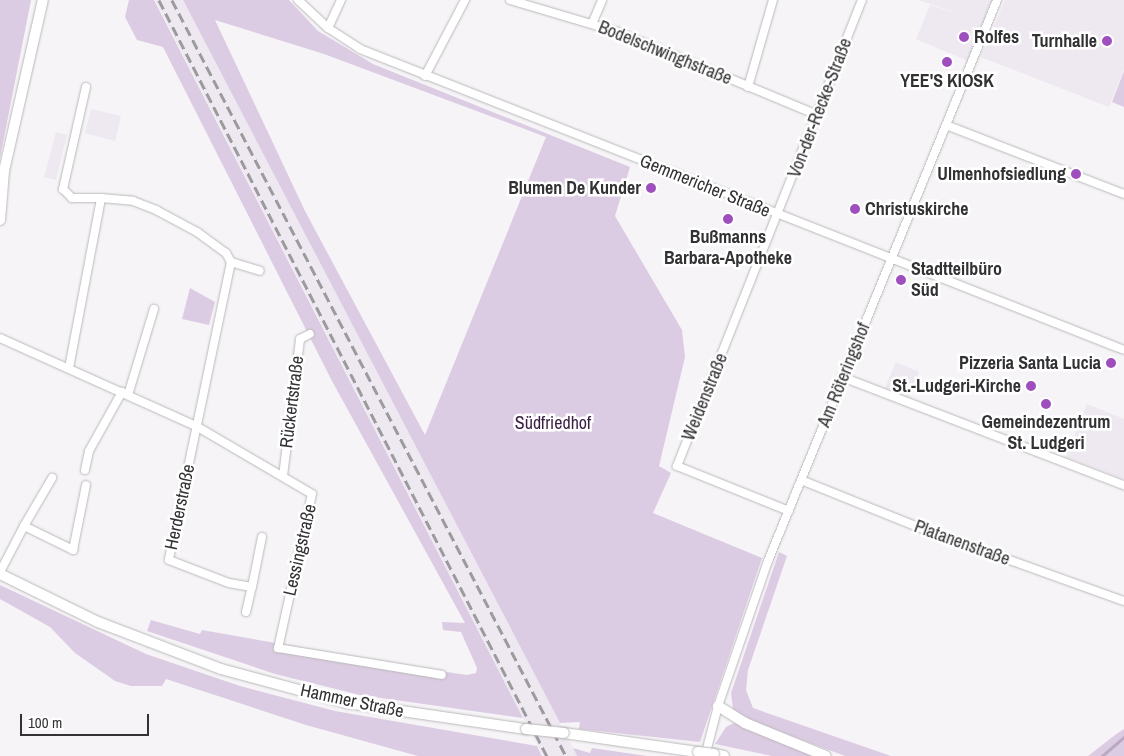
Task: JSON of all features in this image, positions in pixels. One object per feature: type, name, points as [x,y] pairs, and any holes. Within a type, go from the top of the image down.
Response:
[{"type":"main road","points":[[0,220],[4,171],[43,0]]},
{"type":"main road","name":"Hammer Straße","points":[[0,573],[106,625],[221,668],[347,703],[710,754]]},
{"type":"main road","points":[[718,706],[745,722],[826,756]]},
{"type":"street","name":"Gemmericher Straße","points":[[298,0],[328,28],[360,49],[778,216],[1124,350]]},
{"type":"street","points":[[328,28],[341,0]]},
{"type":"street","points":[[424,76],[465,0]]},
{"type":"street","name":"Bodelschwinghstraße","points":[[510,0],[592,24],[816,115]]},
{"type":"street","points":[[592,24],[602,0]]},
{"type":"street","points":[[748,87],[773,0]]},
{"type":"street","name":"Von-der-Recke-Straße","points":[[778,216],[862,0]]},
{"type":"street","name":"Am Röteringshof","points":[[710,754],[718,706],[789,511],[997,0]]},
{"type":"street","points":[[86,87],[63,189],[72,198],[133,201],[156,210],[212,242],[226,253],[231,262],[196,426]]},
{"type":"street","points":[[946,125],[1124,194]]},
{"type":"street","points":[[69,368],[101,198]]},
{"type":"street","name":"Weidenstraße","points":[[778,216],[677,466],[789,511]]},
{"type":"street","points":[[231,262],[260,271]]},
{"type":"street","points":[[85,470],[89,451],[125,393],[154,309]]},
{"type":"street","name":"Rückertstraße","points":[[283,476],[300,339],[310,334]]},
{"type":"street","name":"Lessingstraße","points":[[0,338],[196,426],[312,494],[278,648],[442,675]]},
{"type":"street","points":[[842,377],[1124,485]]},
{"type":"street","name":"Herderstraße","points":[[196,426],[169,560],[230,583],[252,587]]},
{"type":"street","points":[[0,573],[24,526],[52,478]]},
{"type":"street","name":"Platanenstraße","points":[[801,480],[918,527],[1124,601]]},
{"type":"street","points":[[24,526],[73,550],[86,485]]},
{"type":"street","points":[[246,612],[262,537]]},
{"type":"shaded area","points":[[155,0],[183,0],[577,756],[543,756]]},
{"type":"shaded area","points":[[919,0],[993,0],[968,61],[916,39],[930,5],[964,16]]},
{"type":"shaded area","points":[[1005,0],[1124,0],[1124,69],[1109,107],[981,57]]},
{"type":"shaded area","points":[[91,109],[121,116],[115,141],[85,133]]},
{"type":"shaded area","points":[[56,132],[67,135],[56,180],[44,177]]},
{"type":"shaded area","points":[[896,362],[919,372],[909,397],[885,388]]},
{"type":"shaded area","points":[[1087,404],[1124,419],[1124,479],[1066,457]]},
{"type":"green space","points":[[0,0],[31,0],[0,158]]},
{"type":"green space","points":[[129,0],[154,0],[523,718],[360,695],[275,674],[147,631],[151,620],[200,634],[202,630],[467,675],[476,673],[477,668],[461,632],[443,630],[442,622],[465,623],[332,381],[163,47],[137,40],[125,17]]},
{"type":"green space","name":"Südfriedhof","points":[[183,0],[289,0],[318,31],[373,64],[630,167],[615,216],[682,330],[685,357],[659,466],[671,473],[653,513],[762,558],[700,742],[579,729],[580,722],[560,723]],"holes":[[[215,20],[324,54],[546,137],[425,435],[305,211]]]},
{"type":"green space","points":[[1124,71],[1124,107],[1112,102]]},
{"type":"green space","points":[[190,288],[215,302],[209,325],[182,319]]},
{"type":"green space","points":[[779,552],[787,556],[748,670],[746,690],[753,708],[891,756],[845,756],[754,722],[733,709],[731,693]]},
{"type":"green space","points":[[0,585],[146,654],[240,686],[335,711],[537,746],[542,756],[418,756],[306,725],[166,679],[162,686],[131,686],[115,681],[75,653],[50,627],[0,599]]},
{"type":"green space","points":[[734,723],[816,756],[772,756],[715,744],[726,727]]},
{"type":"green space","points":[[1124,729],[1124,756],[1088,756],[1115,735]]},
{"type":"green space","points":[[573,748],[590,753],[592,748],[647,756],[577,756]]},
{"type":"waterway","points":[[1102,756],[1124,737]]},
{"type":"railway","points":[[159,0],[547,756]]},
{"type":"railway","points":[[172,0],[566,756]]},
{"type":"place","name":"Rolfes","points":[[964,37]]},
{"type":"place","name":"Turnhalle","points":[[1107,41]]},
{"type":"place","name":"YEE'S KIOSK","points":[[947,62]]},
{"type":"place","name":"Ulmenhofsiedlung","points":[[1076,174]]},
{"type":"place","name":"Blumen De Kunder","points":[[651,188]]},
{"type":"place","name":"Christuskirche","points":[[855,209]]},
{"type":"place","name":"Bußmanns Barbara-Apotheke","points":[[728,219]]},
{"type":"place","name":"Stadtteilbüro Süd","points":[[901,280]]},
{"type":"place","name":"Pizzeria Santa Lucia","points":[[1111,363]]},
{"type":"place","name":"St.-Ludgeri-Kirche","points":[[1031,386]]},
{"type":"place","name":"Gemeindezentrum St. Ludgeri","points":[[1046,404]]}]
